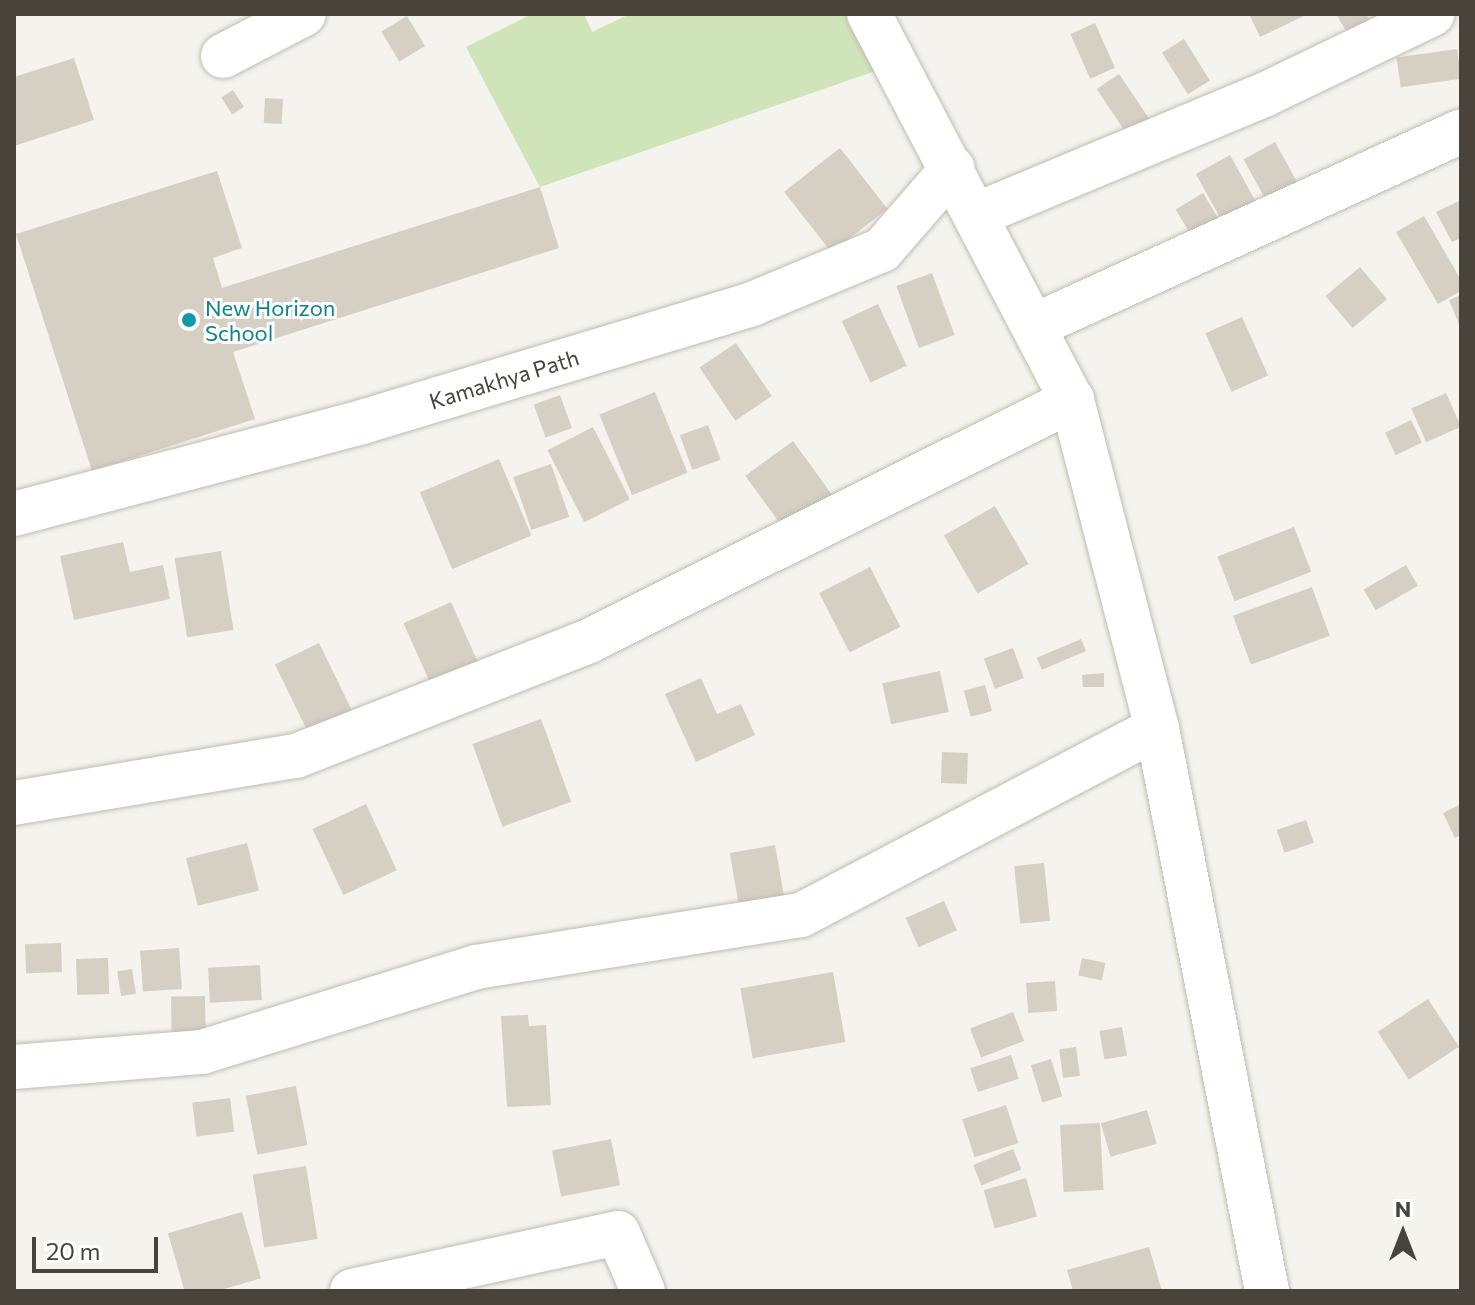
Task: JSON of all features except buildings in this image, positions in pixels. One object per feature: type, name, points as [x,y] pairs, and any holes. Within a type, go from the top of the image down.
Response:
[{"type":"street","points":[[223,56],[304,14]]},
{"type":"street","points":[[869,14],[978,214],[1072,400],[1157,728],[1267,1291]]},
{"type":"street","points":[[978,214],[1264,95],[1432,14]]},
{"type":"street","points":[[1034,326],[1461,131]]},
{"type":"street","name":"Kamakhya Path","points":[[14,514],[362,422],[752,304],[882,250],[953,168]]},
{"type":"street","points":[[14,803],[296,756],[589,641],[1072,400]]},
{"type":"street","points":[[14,1067],[202,1052],[476,967],[801,915],[1157,728]]},
{"type":"street","points":[[352,1291],[618,1233],[643,1291]]},
{"type":"green space","points":[[532,14],[584,14],[592,32],[630,14],[869,14],[896,64],[540,187],[466,47]]},
{"type":"place","name":"New Horizon School","points":[[189,320]]}]
